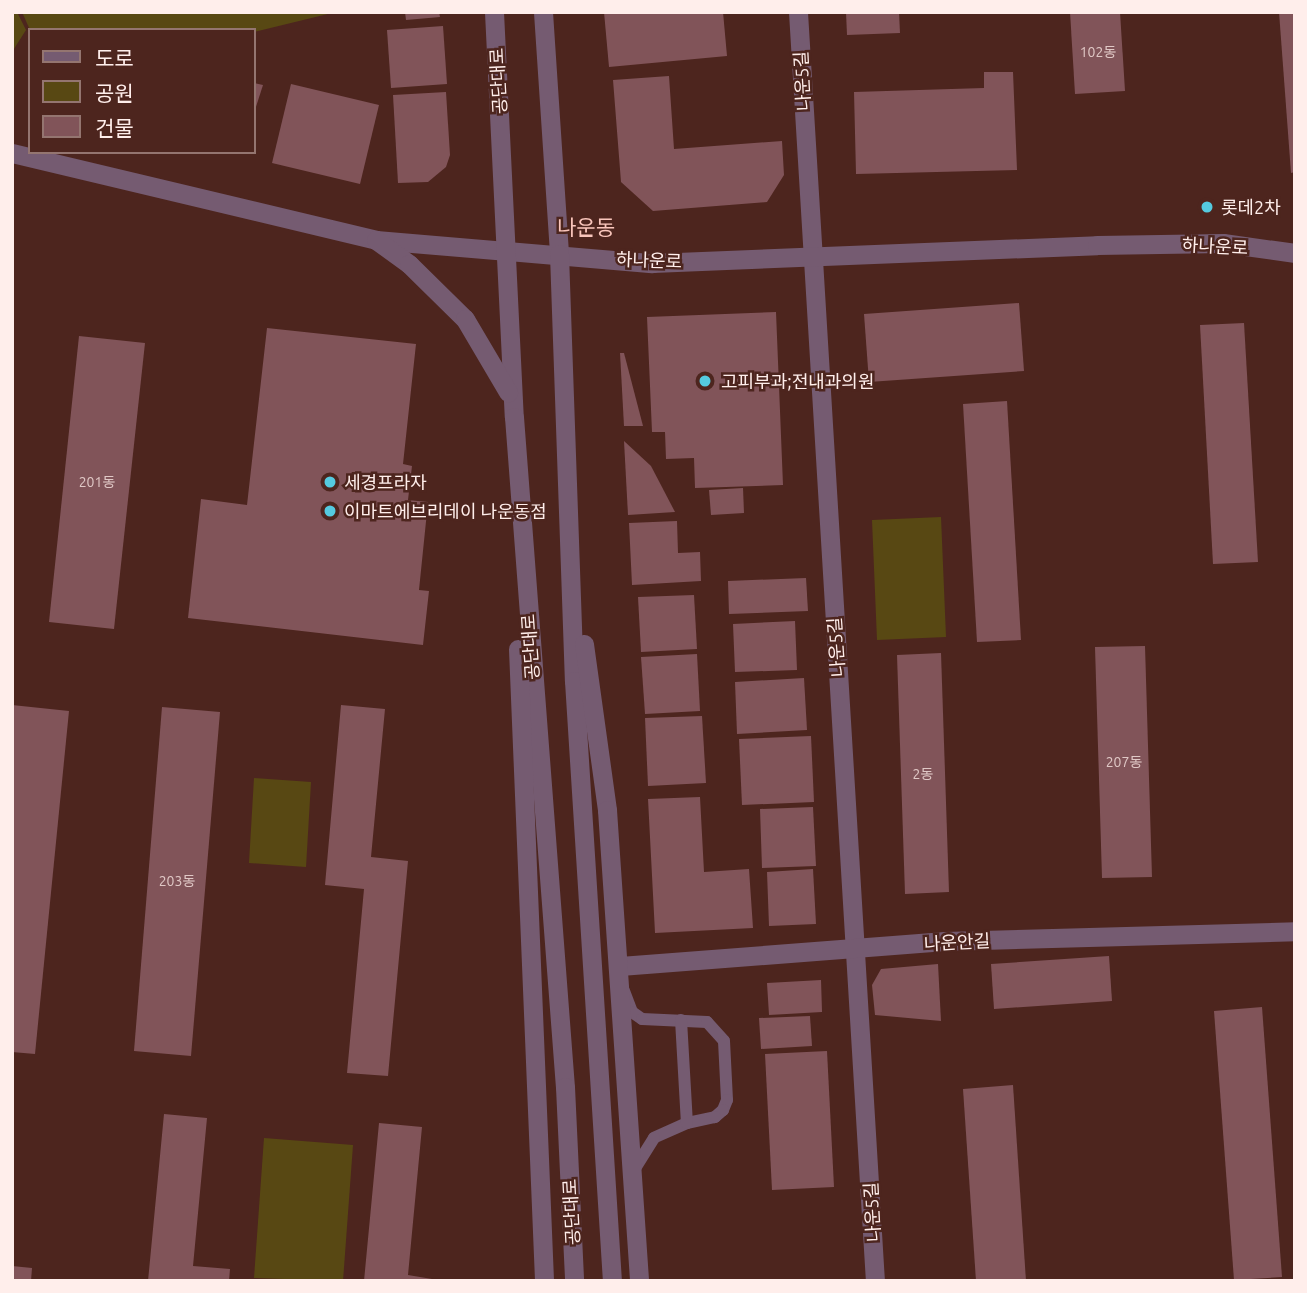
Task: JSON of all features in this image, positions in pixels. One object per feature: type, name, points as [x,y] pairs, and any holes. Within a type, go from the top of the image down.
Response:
[{"type":"street","name":"공단대로","points":[[494,12],[514,417],[565,1087],[575,1281]]},
{"type":"street","points":[[543,12],[559,254],[567,510],[612,1281]]},
{"type":"street","name":"나운5길","points":[[798,12],[875,1281]]},
{"type":"street","name":"하나운로","points":[[12,153],[376,240],[652,262],[995,246],[1223,243],[1295,253]]},
{"type":"street","points":[[376,240],[409,264],[466,319],[500,373],[514,417],[520,731],[544,1281]]},
{"type":"street","points":[[567,510],[607,810],[621,975],[639,1281]]},
{"type":"street","name":"나운안길","points":[[621,975],[946,941],[1295,931]]},
{"type":"lane","points":[[621,975],[632,1012],[642,1018],[707,1022],[724,1041],[727,1100],[723,1110],[707,1120],[687,1123],[649,1141],[633,1175]]},
{"type":"lane","points":[[681,1020],[687,1123]]},
{"type":"green space","points":[[12,12],[17,12],[26,30],[12,52]]},
{"type":"green space","points":[[22,12],[336,12],[256,32],[256,28],[29,28]]},
{"type":"green space","points":[[941,517],[946,637],[877,640],[872,520]]},
{"type":"green space","points":[[254,778],[311,782],[306,867],[249,863]]},
{"type":"green space","points":[[264,1138],[353,1145],[343,1281],[254,1278]]},
{"type":"building","points":[[405,12],[439,12],[440,17],[406,20]]},
{"type":"building","points":[[604,12],[723,12],[727,56],[609,67]]},
{"type":"building","points":[[846,12],[899,12],[900,33],[847,35]]},
{"type":"building","points":[[1070,12],[1120,12],[1125,91],[1075,94]]},
{"type":"building","points":[[1279,12],[1295,12],[1295,172],[1291,173]]},
{"type":"building","points":[[443,26],[447,84],[391,88],[387,30]]},
{"type":"building","points":[[984,72],[1013,72],[1017,170],[856,174],[854,92],[984,88]]},
{"type":"building","points":[[669,76],[674,149],[782,141],[784,175],[767,202],[653,211],[621,182],[613,80]]},
{"type":"building","points":[[256,83],[263,85],[256,107]]},
{"type":"building","points":[[291,84],[379,105],[360,184],[272,163]]},
{"type":"building","points":[[446,92],[450,155],[446,167],[428,182],[398,183],[393,95]]},
{"type":"building","points":[[1019,303],[1024,371],[869,382],[864,314]]},
{"type":"building","points":[[776,312],[783,485],[695,488],[694,458],[666,459],[665,432],[652,432],[647,317]]},
{"type":"building","points":[[1244,323],[1258,562],[1213,564],[1200,325]]},
{"type":"building","name":"세경프라자","points":[[267,328],[416,344],[403,464],[412,466],[408,500],[428,502],[419,590],[429,591],[423,645],[188,618],[201,499],[247,505]]},
{"type":"building","points":[[79,336],[145,343],[114,629],[49,622]]},
{"type":"building","points":[[620,353],[624,353],[643,426],[624,426]]},
{"type":"building","points":[[1007,401],[1021,640],[977,642],[963,404]]},
{"type":"building","points":[[624,441],[651,466],[675,512],[628,515]]},
{"type":"building","points":[[743,488],[744,513],[711,515],[709,490]]},
{"type":"building","points":[[677,521],[678,553],[700,552],[701,581],[632,585],[629,523]]},
{"type":"building","points":[[806,578],[808,611],[729,614],[728,581]]},
{"type":"building","points":[[694,595],[697,649],[641,652],[638,597]]},
{"type":"building","points":[[795,621],[797,670],[735,672],[733,624]]},
{"type":"building","points":[[1145,646],[1152,877],[1102,878],[1095,647]]},
{"type":"building","points":[[941,653],[949,892],[905,894],[897,655]]},
{"type":"building","points":[[697,654],[700,711],[645,714],[641,657]]},
{"type":"building","points":[[804,678],[807,730],[737,734],[735,682]]},
{"type":"building","points":[[12,705],[69,711],[35,1054],[12,1052]]},
{"type":"building","points":[[341,705],[385,709],[371,857],[408,861],[388,1076],[347,1073],[364,889],[325,885]]},
{"type":"building","points":[[162,707],[220,712],[191,1056],[134,1051]]},
{"type":"building","points":[[702,716],[706,783],[648,786],[645,718]]},
{"type":"building","points":[[811,736],[814,802],[742,805],[739,739]]},
{"type":"building","points":[[700,797],[704,872],[749,869],[753,928],[655,933],[648,799]]},
{"type":"building","points":[[813,807],[816,866],[762,868],[760,809]]},
{"type":"building","points":[[813,869],[816,924],[769,926],[767,872]]},
{"type":"building","points":[[1109,956],[1112,1001],[994,1009],[991,964]]},
{"type":"building","points":[[938,964],[941,1021],[875,1015],[872,985],[881,969]]},
{"type":"building","points":[[821,980],[822,1012],[769,1015],[767,983]]},
{"type":"building","points":[[1262,1007],[1282,1277],[1234,1280],[1214,1011]]},
{"type":"building","points":[[810,1016],[812,1046],[761,1049],[759,1018]]},
{"type":"building","points":[[827,1051],[834,1187],[772,1190],[765,1054]]},
{"type":"building","points":[[1013,1085],[1026,1281],[976,1281],[963,1089]]},
{"type":"building","points":[[164,1114],[207,1118],[193,1266],[230,1269],[229,1281],[148,1281]]},
{"type":"building","points":[[379,1123],[422,1127],[408,1275],[444,1281],[364,1281]]},
{"type":"building","points":[[12,1266],[32,1268],[31,1281],[12,1281]]},
{"type":"place","name":"롯데2차","points":[[1207,207]]},
{"type":"place","name":"고피부과;전내과의원","points":[[705,381]]},
{"type":"place","name":"세경프라자","points":[[330,482]]},
{"type":"place","name":"이마트에브리데이 나운동점","points":[[330,511]]},
{"type":"district","name":"나운동","points":[[586,227]]}]
